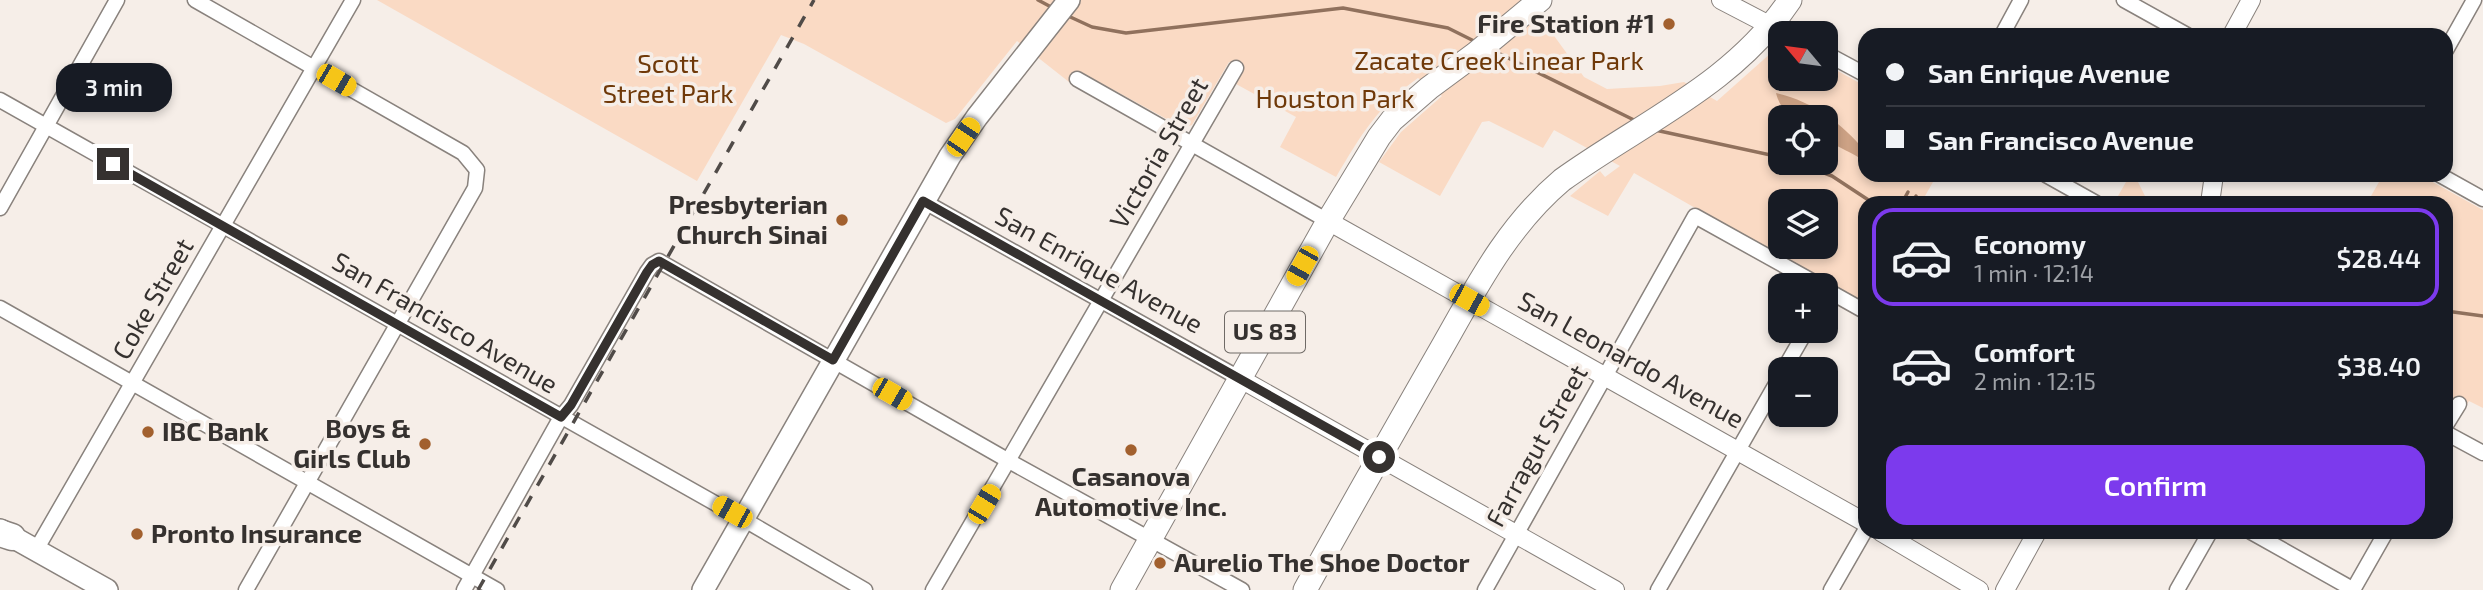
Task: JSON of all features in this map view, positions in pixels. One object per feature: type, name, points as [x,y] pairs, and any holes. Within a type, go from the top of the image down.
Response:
[{"type":"main road","points":[[703,590],[923,201],[977,117],[1069,0]]},
{"type":"main road","points":[[1783,21],[1790,0]]},
{"type":"main road","name":"US 83","points":[[1122,590],[1239,378],[1378,138],[1392,120],[1429,88],[1536,3]]},
{"type":"main road","points":[[1305,590],[1469,300],[1501,246],[1527,212],[1562,180],[1700,91],[1768,37]]},
{"type":"main road","points":[[4,534],[107,590]]},
{"type":"street","points":[[0,208],[117,0]]},
{"type":"street","points":[[195,0],[463,153],[477,170],[475,188],[246,590]]},
{"type":"street","name":"Coke Street","points":[[36,550],[353,0]]},
{"type":"street","points":[[1721,0],[1768,23]]},
{"type":"street","points":[[2006,28],[2021,0]]},
{"type":"street","points":[[2124,0],[2174,28]]},
{"type":"street","points":[[2236,28],[2250,0]]},
{"type":"street","points":[[2453,38],[2474,0]]},
{"type":"street","points":[[1838,60],[1858,71]]},
{"type":"street","name":"Victoria Street","points":[[933,590],[1236,68]]},
{"type":"street","name":"San Leonardo Avenue","points":[[1077,79],[1858,518]]},
{"type":"street","name":"San Francisco Avenue","points":[[0,100],[865,590]]},
{"type":"street","points":[[2058,182],[2084,196]]},
{"type":"street","points":[[2453,182],[2483,199]]},
{"type":"street","name":"San Enrique Avenue","points":[[923,201],[1615,590]]},
{"type":"street","name":"Farragut Street","points":[[1485,590],[1695,216],[1795,273]]},
{"type":"street","points":[[464,590],[561,417],[571,405],[647,272],[659,261],[1009,461],[1242,590]]},
{"type":"street","points":[[1838,297],[1858,308]]},
{"type":"street","points":[[0,308],[497,590]]},
{"type":"street","points":[[1658,590],[1768,398]]},
{"type":"street","points":[[2453,414],[2459,404]]},
{"type":"street","points":[[2453,437],[2483,453]]},
{"type":"street","points":[[1831,590],[1860,539]]},
{"type":"street","points":[[1893,539],[1979,590]]},
{"type":"street","points":[[2005,590],[2033,539]]},
{"type":"street","points":[[2177,590],[2206,539]]},
{"type":"street","points":[[2263,539],[2353,590],[2382,539]]},
{"type":"green space","name":"Zacate Creek Linear Park","points":[[377,0],[1528,0],[1584,77],[1607,89],[1684,82],[1717,101],[1768,56],[1768,91],[1838,91],[1838,71],[1858,82],[1858,182],[1933,182],[1925,196],[1858,196],[1858,301],[1838,290],[1838,273],[1809,273],[1784,259],[1838,259],[1838,189],[1768,189],[1768,250],[1634,173],[1608,216],[1570,196],[1600,171],[1605,177],[1620,166],[1554,130],[1543,148],[1489,121],[1482,122],[1440,196],[1379,162],[1401,132],[1442,96],[1418,78],[1381,111],[1362,135],[1336,177],[1280,147],[1296,117],[1236,84],[1244,70],[1229,62],[1192,125],[1183,128],[1079,71],[1069,82],[1017,41],[955,119],[946,123],[804,44],[781,35],[697,181]]},
{"type":"green space","points":[[2126,182],[2138,182],[2145,196],[2118,196]]},
{"type":"green space","points":[[2379,182],[2433,182],[2483,210],[2483,408],[2469,401],[2465,407],[2455,401],[2453,405],[2453,196],[2371,196]]},
{"type":"shaded area","points":[[1776,93],[1810,105],[1781,105]]},
{"type":"shaded area","points":[[1838,124],[1858,144],[1858,157],[1838,146]]},
{"type":"waterway","points":[[1038,0],[1053,8]]},
{"type":"waterway","points":[[1066,15],[1092,27],[1126,33],[1343,8],[1448,28],[1476,42]]},
{"type":"waterway","points":[[1492,50],[1636,121]]},
{"type":"waterway","points":[[1655,130],[1768,154]]},
{"type":"waterway","points":[[1829,175],[1862,196]]},
{"type":"waterway","points":[[1906,196],[1908,192]]},
{"type":"waterway","points":[[2453,312],[2483,316]]},
{"type":"railway","points":[[478,590],[814,0]]},
{"type":"place","name":"Fire Station #1","points":[[1669,24]]},
{"type":"place","name":"Presbyterian Church Sinai","points":[[842,220]]},
{"type":"place","name":"IBC Bank","points":[[148,432]]},
{"type":"place","name":"Boys & Girls Club","points":[[425,444]]},
{"type":"place","name":"Casanova Automotive Inc.","points":[[1131,450]]},
{"type":"place","name":"Pronto Insurance","points":[[137,534]]},
{"type":"place","name":"Aurelio The Shoe Doctor","points":[[1160,563]]},
{"type":"route","points":[[113,164],[561,417],[571,405],[647,272],[659,261],[833,360],[923,201],[1379,457]]},
{"type":"park label","name":"Scott Street Park","points":[[668,79]]},
{"type":"park label","name":"Houston Park","points":[[1335,99]]}]
